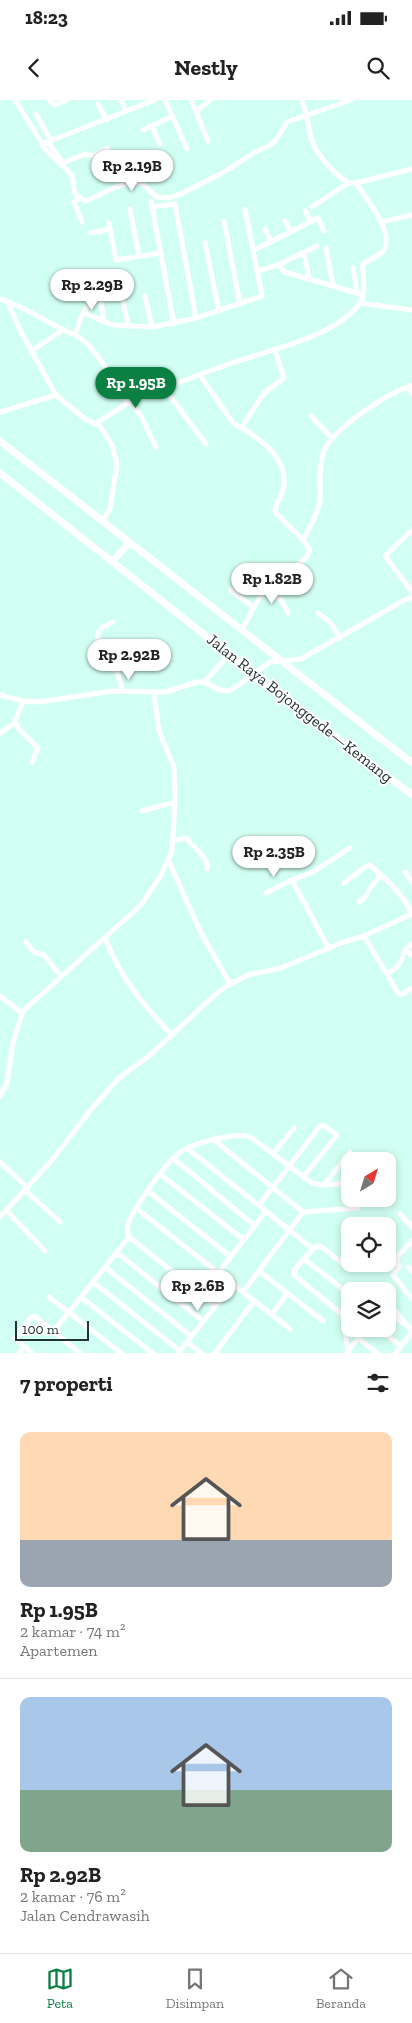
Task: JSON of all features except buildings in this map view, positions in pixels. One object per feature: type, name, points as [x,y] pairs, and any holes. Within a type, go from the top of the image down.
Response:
[{"type":"highway","name":"Jalan Raya Bojonggede—Kemang","points":[[0,441],[412,763]]},
{"type":"highway","name":"Jalan Raya Bojonggede—Kemang","points":[[0,473],[254,674],[412,795]]},
{"type":"highway","points":[[112,562],[130,543]]},
{"type":"street","points":[[15,100],[63,163],[85,154],[92,156],[108,148]]},
{"type":"street","points":[[49,100],[55,105],[67,100]]},
{"type":"street","points":[[121,100],[126,111]]},
{"type":"street","points":[[47,142],[156,100]]},
{"type":"street","points":[[165,100],[187,149]]},
{"type":"street","points":[[191,100],[208,141]]},
{"type":"street","points":[[196,112],[210,100]]},
{"type":"street","points":[[302,100],[308,115],[315,146],[321,156],[348,183]]},
{"type":"street","points":[[36,114],[50,155],[72,175],[74,192],[79,198],[85,201],[131,182],[142,183],[157,197],[168,198],[181,194],[224,172],[256,151],[269,146],[276,140],[286,123],[351,100]]},
{"type":"street","points":[[98,104],[107,120]]},
{"type":"street","points":[[143,130],[172,116]]},
{"type":"street","points":[[152,126],[160,144]]},
{"type":"street","points":[[312,207],[348,183],[356,183],[412,169]]},
{"type":"street","points":[[7,301],[31,351],[56,395],[85,419],[92,423],[98,423],[129,402],[328,330],[360,303],[364,285],[363,264],[385,250],[386,241],[381,222],[356,183]]},
{"type":"street","points":[[79,198],[74,202],[82,222]]},
{"type":"street","points":[[174,324],[152,204],[175,204],[196,318]]},
{"type":"street","points":[[130,209],[139,256]]},
{"type":"street","points":[[84,313],[113,325],[152,327],[196,318],[262,296],[245,210]]},
{"type":"street","points":[[305,210],[311,222]]},
{"type":"street","points":[[381,222],[412,215]]},
{"type":"street","points":[[254,250],[318,218],[324,231]]},
{"type":"street","points":[[285,220],[291,232]]},
{"type":"street","points":[[224,221],[240,304]]},
{"type":"street","points":[[109,223],[116,260],[161,253]]},
{"type":"street","points":[[264,229],[271,241]]},
{"type":"street","points":[[91,233],[110,230]]},
{"type":"street","points":[[205,243],[218,311]]},
{"type":"street","points":[[257,271],[278,265],[317,246]]},
{"type":"street","points":[[326,248],[333,285]]},
{"type":"street","points":[[304,252],[309,279]]},
{"type":"street","points":[[278,265],[285,272],[359,293],[353,268]]},
{"type":"street","points":[[75,335],[84,313],[98,294],[104,322]]},
{"type":"street","points":[[145,296],[152,327]]},
{"type":"street","points":[[0,299],[21,306],[82,339],[94,351],[129,402],[141,416],[156,447]]},
{"type":"street","points":[[123,301],[128,325]]},
{"type":"street","points":[[360,303],[412,310]]},
{"type":"street","points":[[31,351],[63,330]]},
{"type":"street","points":[[242,427],[264,393],[284,378],[275,350]]},
{"type":"street","points":[[200,375],[234,423],[242,427],[278,458],[284,483],[283,491],[275,510],[279,517],[303,540],[310,550],[309,555],[267,588],[253,607],[242,631]]},
{"type":"street","points":[[303,540],[319,507],[321,460],[324,450],[332,438],[368,409],[410,386],[412,394]]},
{"type":"street","points":[[164,388],[206,444]]},
{"type":"street","points":[[0,412],[56,395]]},
{"type":"street","points":[[311,416],[332,438]]},
{"type":"street","points":[[98,423],[112,446],[117,464],[112,484],[114,494],[110,510],[102,521]]},
{"type":"street","points":[[412,530],[385,556],[412,592]]},
{"type":"street","points":[[267,588],[282,601],[288,613]]},
{"type":"street","points":[[231,590],[253,607]]},
{"type":"street","points":[[1,697],[39,702],[123,691],[166,692],[197,682],[204,682],[220,690],[228,691],[270,662],[279,660],[296,661],[301,659],[412,597]]},
{"type":"street","points":[[318,613],[330,622],[340,638]]},
{"type":"street","points":[[113,622],[101,628],[97,636],[117,672],[123,691]]},
{"type":"street","points":[[204,682],[230,654]]},
{"type":"street","points":[[0,1096],[7,1084],[12,1042],[22,1013],[146,898],[160,877],[168,859],[174,840],[174,767],[159,732],[154,693]]},
{"type":"street","points":[[24,701],[15,721],[19,729],[38,748],[32,763]]},
{"type":"street","points":[[0,725],[2,732],[12,725]]},
{"type":"street","points":[[142,811],[175,802]]},
{"type":"street","points":[[174,840],[187,838],[204,858],[208,865],[207,869]]},
{"type":"street","points":[[266,894],[292,880],[314,872],[350,848]]},
{"type":"street","points":[[168,859],[200,931],[230,984]]},
{"type":"street","points":[[0,1217],[27,1190],[114,1082],[172,1035],[208,1000],[230,984],[248,975],[271,971],[364,936],[412,914],[408,905],[387,879],[368,865],[344,883]]},
{"type":"street","points":[[405,872],[412,882]]},
{"type":"street","points":[[359,902],[367,896],[368,889],[378,880],[380,874]]},
{"type":"street","points":[[292,880],[329,949]]},
{"type":"street","points":[[364,936],[399,994],[412,988]]},
{"type":"street","points":[[105,938],[113,959],[128,985],[147,1010],[172,1035]]},
{"type":"street","points":[[26,942],[34,952],[44,955],[61,976]]},
{"type":"street","points":[[386,973],[396,968],[404,957],[404,952],[412,944]]},
{"type":"street","points":[[406,949],[412,956]]},
{"type":"street","points":[[0,996],[22,1013]]},
{"type":"street","points":[[259,1205],[320,1126],[323,1125],[337,1136],[303,1178]]},
{"type":"street","points":[[273,1154],[294,1128]]},
{"type":"street","points":[[216,1306],[129,1237],[127,1232],[129,1221],[136,1208],[173,1158],[187,1148],[214,1140],[245,1135],[312,1183],[324,1185],[341,1184]]},
{"type":"street","points":[[214,1140],[303,1212],[358,1208]]},
{"type":"street","points":[[187,1148],[313,1249]]},
{"type":"street","points":[[173,1158],[255,1226]]},
{"type":"street","points":[[0,1162],[60,1222]]},
{"type":"street","points":[[324,1185],[341,1163]]},
{"type":"street","points":[[161,1175],[244,1240]]},
{"type":"street","points":[[148,1191],[231,1257]]},
{"type":"street","points":[[136,1208],[290,1329]]},
{"type":"street","points":[[6,1210],[45,1251]]},
{"type":"street","points":[[218,1272],[266,1211]]},
{"type":"street","points":[[243,1292],[303,1212]]},
{"type":"street","points":[[400,1214],[412,1227]]},
{"type":"street","points":[[53,1332],[129,1237]]},
{"type":"street","points":[[412,1241],[396,1257],[399,1267],[393,1275],[412,1300]]},
{"type":"street","points":[[341,1262],[322,1247],[317,1246],[295,1269],[294,1275],[341,1313]]},
{"type":"street","points":[[116,1252],[203,1321]]},
{"type":"street","points":[[304,1259],[341,1288]]},
{"type":"street","points":[[105,1267],[192,1336]]},
{"type":"street","points":[[259,1271],[323,1321]]},
{"type":"street","points":[[93,1282],[179,1352],[233,1284]]},
{"type":"street","points":[[272,1314],[287,1294]]},
{"type":"street","points":[[49,1297],[120,1353]]},
{"type":"street","points":[[81,1297],[152,1353]]},
{"type":"street","points":[[215,1353],[254,1300]]},
{"type":"street","points":[[396,1312],[411,1330]]},
{"type":"street","points":[[32,1353],[15,1338],[31,1317],[34,1316],[80,1353]]},
{"type":"street","points":[[396,1320],[411,1330]]},
{"type":"street","points":[[396,1353],[411,1330]]},
{"type":"street","points":[[345,1337],[347,1352]]},
{"type":"street","points":[[389,1337],[401,1346]]},
{"type":"street","points":[[347,1352],[358,1338],[377,1353]]},
{"type":"street","points":[[187,1342],[201,1353]]},
{"type":"street","points":[[19,1353],[24,1346]]}]
